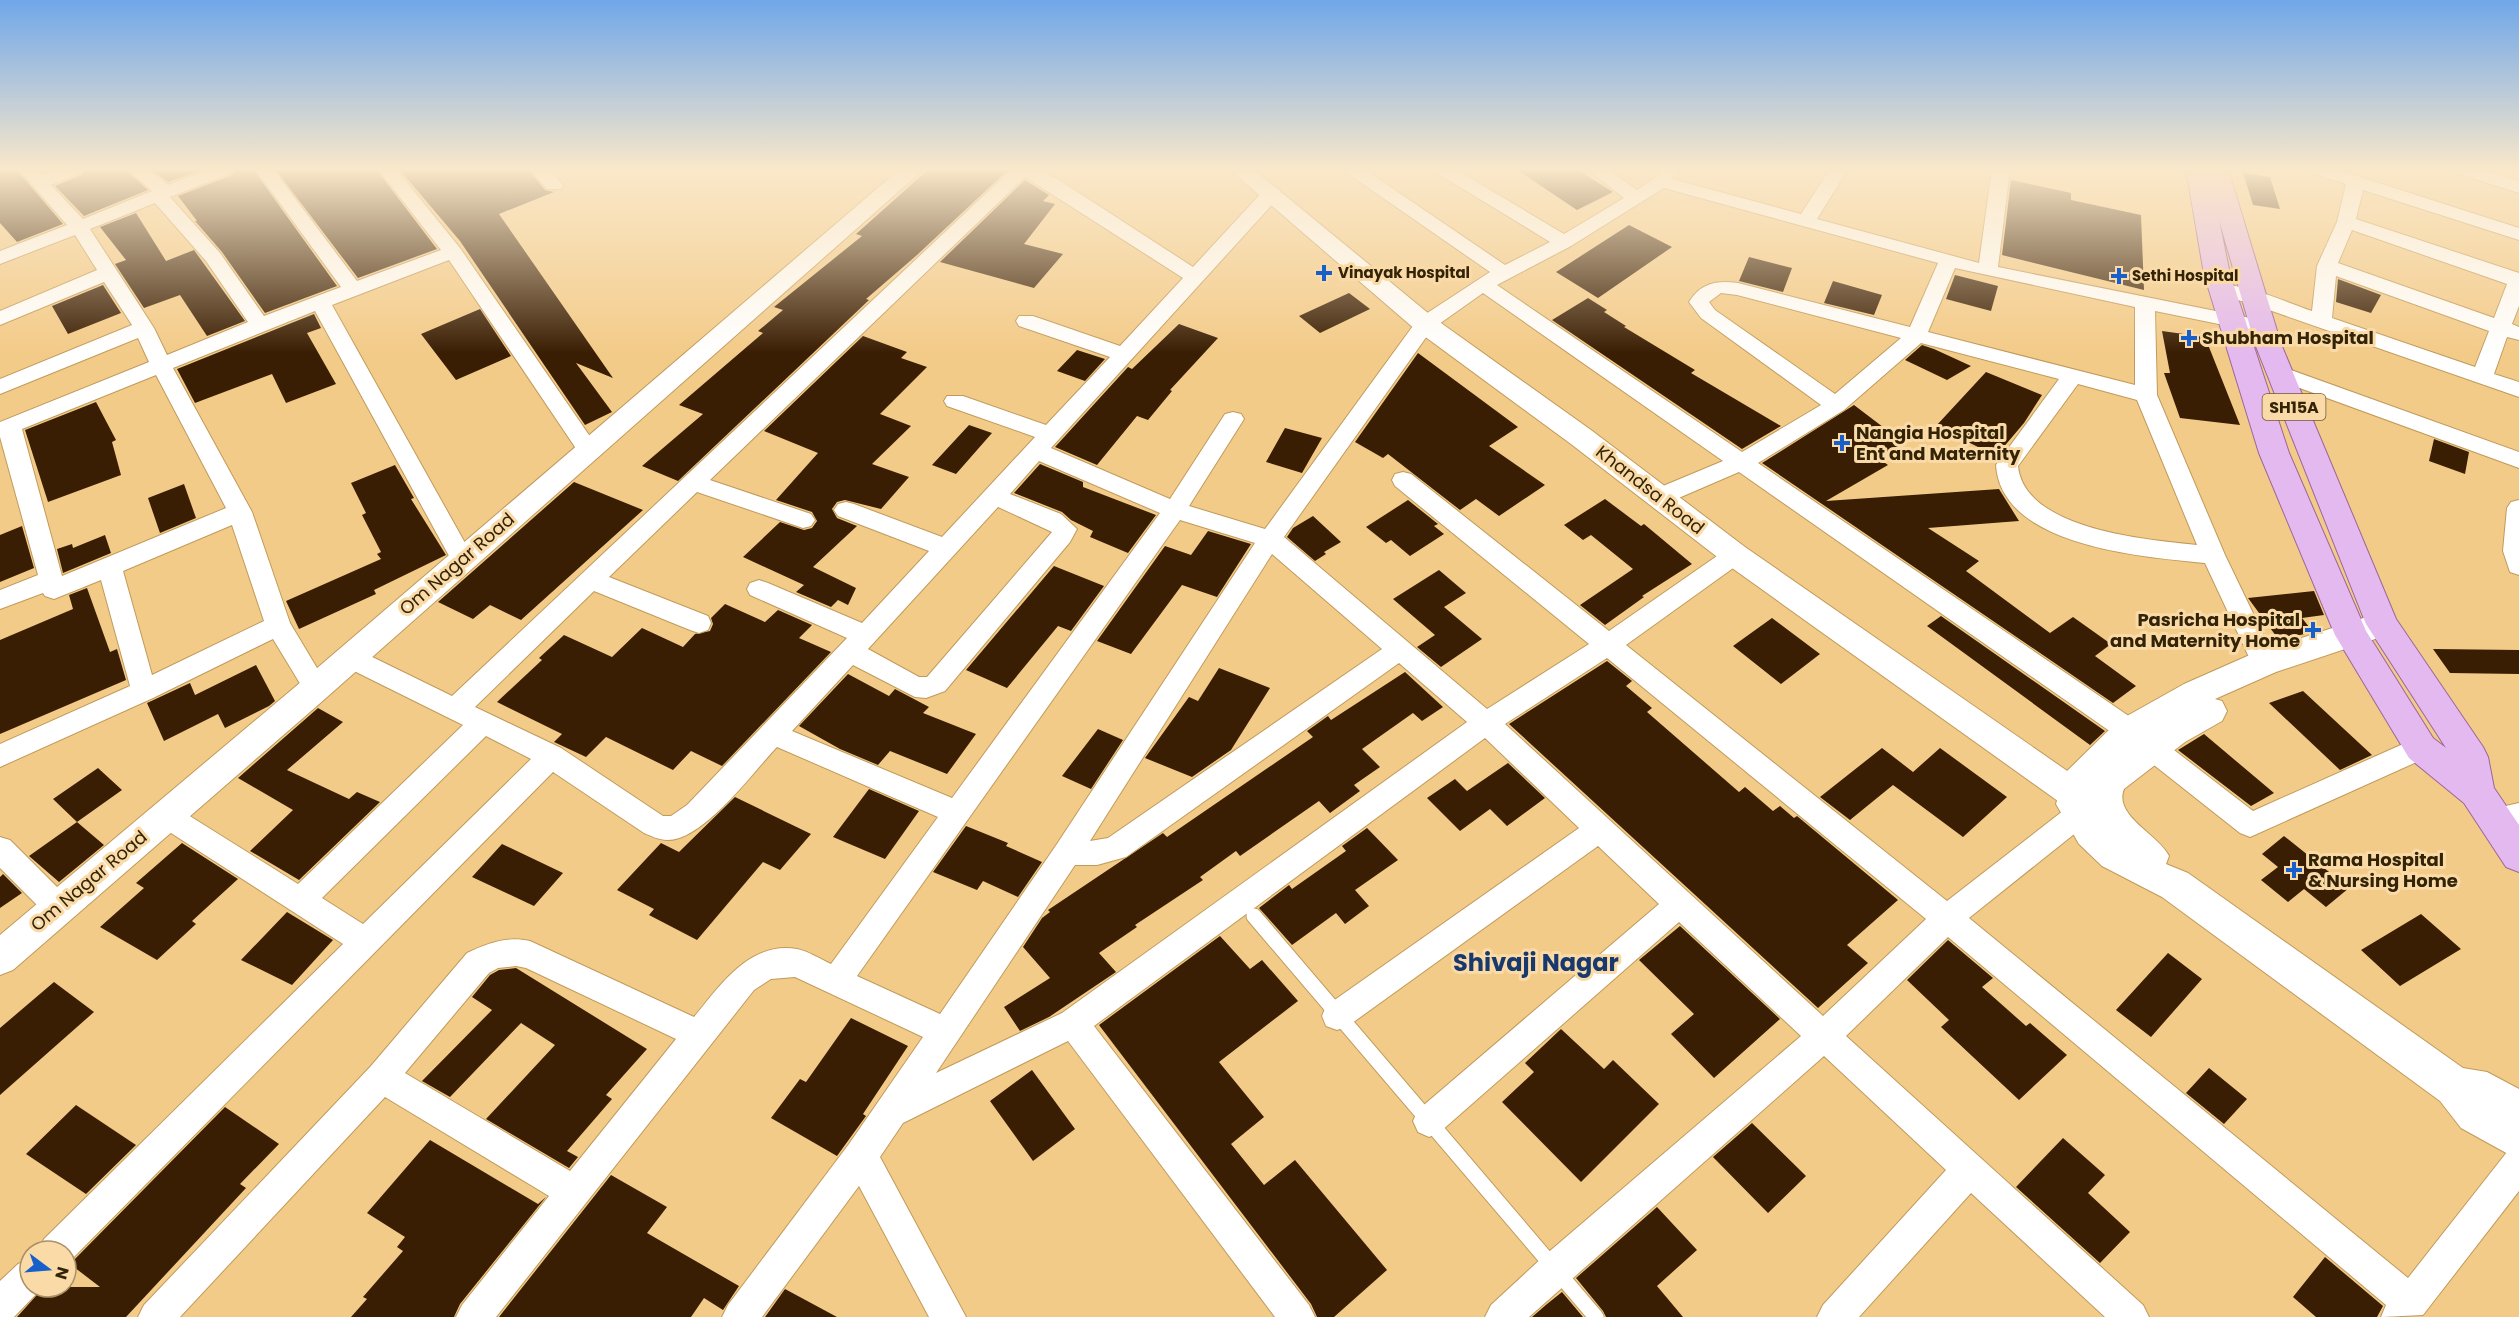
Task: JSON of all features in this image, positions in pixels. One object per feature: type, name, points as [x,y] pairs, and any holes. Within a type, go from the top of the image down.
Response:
[{"type":"main road","name":"SH15A","points":[[2210,230],[2222,290],[2274,453],[2371,636],[2421,748],[2496,809]]},
{"type":"main road","name":"SH15A","points":[[2235,230],[2263,327],[2371,636],[2470,757],[2519,856]]},
{"type":"main road","points":[[2371,636],[2264,663],[2196,693],[2140,740],[2078,783],[2076,804],[2095,839],[2114,855],[2130,866],[2175,885],[2455,1087],[2476,1113],[2519,1139]]},
{"type":"main road","points":[[2175,885],[2145,849],[2118,829],[2106,809],[2104,793],[2111,779],[2140,740],[2173,732],[2231,698],[2371,636]]},
{"type":"main road","points":[[2455,1087],[2487,1092],[2519,1114]]},
{"type":"street","points":[[0,258],[65,230]]},
{"type":"street","points":[[82,230],[144,328],[160,364],[240,512],[278,625],[316,688]]},
{"type":"street","points":[[192,230],[260,325]]},
{"type":"street","points":[[309,230],[353,290]]},
{"type":"street","points":[[436,230],[589,451]]},
{"type":"street","name":"Om Nagar Road","points":[[0,958],[351,658],[462,559],[842,230]]},
{"type":"street","points":[[455,709],[959,230]]},
{"type":"street","points":[[1123,230],[1194,277]]},
{"type":"street","points":[[351,658],[551,756],[654,825],[669,829],[678,826],[697,813],[860,644],[1041,442],[1237,230]]},
{"type":"street","name":"Khandsa Road","points":[[1312,230],[1425,324],[1735,555],[2076,804]]},
{"type":"street","points":[[1432,230],[1742,462],[2140,740],[2250,825],[2421,748]]},
{"type":"street","points":[[1545,230],[1564,242]]},
{"type":"street","points":[[740,1317],[861,1156],[1067,853],[1270,539],[1425,324],[1493,278],[1583,230]]},
{"type":"street","points":[[1837,230],[1988,271],[2263,327]]},
{"type":"street","points":[[1988,271],[1993,230]]},
{"type":"street","points":[[2321,321],[2327,266],[2342,230]]},
{"type":"street","points":[[2371,230],[2519,280],[2482,376]]},
{"type":"street","points":[[240,512],[58,590],[52,589],[5,428],[160,364],[453,252]]},
{"type":"street","points":[[1659,497],[1742,462],[1836,405],[1916,336],[1949,260]]},
{"type":"street","points":[[2327,266],[2519,334]]},
{"type":"street","points":[[1,317],[110,272]]},
{"type":"street","points":[[1836,405],[1708,314],[1699,302],[1706,290],[1719,286],[1738,289],[2071,378],[2146,395]]},
{"type":"street","points":[[2222,290],[2255,297],[2519,390]]},
{"type":"street","points":[[320,302],[462,559]]},
{"type":"street","points":[[2145,303],[2146,395],[2213,555],[2264,663]]},
{"type":"street","points":[[1026,321],[1122,354]]},
{"type":"street","points":[[0,387],[144,328]]},
{"type":"street","points":[[2280,374],[2519,460]]},
{"type":"street","points":[[2071,378],[2007,465],[2007,477],[2013,490],[2046,518],[2079,534],[2118,544],[2213,555]]},
{"type":"street","points":[[955,401],[1175,510],[1270,539],[1486,723],[1679,904],[2131,1317]]},
{"type":"street","points":[[837,980],[1175,510],[1233,419]]},
{"type":"street","points":[[1403,480],[1947,918],[2405,1310],[2519,1164]]},
{"type":"street","points":[[695,483],[803,520]]},
{"type":"street","points":[[759,589],[860,644],[915,687],[926,688],[936,684],[1062,536],[1065,529],[1053,520],[993,496]]},
{"type":"street","points":[[2519,508],[2515,542],[2519,566]]},
{"type":"street","points":[[846,510],[946,548]]},
{"type":"street","points":[[891,1112],[1073,1023],[1248,909],[1486,723],[1608,645],[1735,555]]},
{"type":"street","points":[[110,568],[144,691]]},
{"type":"street","points":[[591,579],[699,623]]},
{"type":"street","points":[[0,600],[50,580]]},
{"type":"street","points":[[0,756],[144,691],[278,625]]},
{"type":"street","points":[[1067,853],[1097,853],[1116,848],[1399,650]]},
{"type":"street","points":[[300,901],[483,722]]},
{"type":"street","points":[[773,734],[957,813]]},
{"type":"street","points":[[68,1239],[551,756]]},
{"type":"street","points":[[1503,1317],[1556,1268],[1824,1036],[1947,918],[2076,804]]},
{"type":"street","points":[[167,816],[366,942]]},
{"type":"street","points":[[1337,1016],[1599,830]]},
{"type":"street","points":[[0,849],[58,907]]},
{"type":"street","points":[[1429,1121],[1679,904]]},
{"type":"street","points":[[156,1317],[382,1077],[478,963],[496,953],[516,951],[530,955],[698,1034]]},
{"type":"street","points":[[474,1317],[698,1034],[743,980],[762,968],[778,963],[797,963],[945,1032]]},
{"type":"street","points":[[1073,1023],[1297,1317]]},
{"type":"street","points":[[382,1077],[573,1192]]},
{"type":"street","points":[[861,1156],[948,1317]]},
{"type":"street","points":[[1835,1317],[1970,1170]]},
{"type":"street","points":[[0,1306],[18,1288]]},
{"type":"lane","points":[[1248,909],[1596,1317]]},
{"type":"building","points":[[7,230],[46,230],[17,242]]},
{"type":"building","points":[[103,230],[147,230],[166,261],[194,250],[245,321],[207,336],[180,295],[144,308],[115,264],[126,260]]},
{"type":"building","points":[[203,230],[297,230],[337,286],[265,313],[222,252]]},
{"type":"building","points":[[322,230],[423,230],[437,249],[358,278]]},
{"type":"building","points":[[451,230],[510,230],[613,378],[576,363],[612,412],[585,425]]},
{"type":"building","points":[[860,230],[943,230],[866,299],[869,300],[678,481],[642,466],[703,414],[679,405],[763,333],[758,331],[783,310],[774,307],[862,236],[856,234]]},
{"type":"building","points":[[973,230],[1034,230],[1024,244],[1063,254],[1034,288],[940,262]]},
{"type":"building","points":[[1621,230],[1640,230],[1672,247],[1598,298],[1556,272]]},
{"type":"building","points":[[2005,230],[2142,230],[2144,290],[2002,255]]},
{"type":"building","points":[[1749,257],[1792,268],[1783,292],[1739,281]]},
{"type":"building","points":[[1955,275],[1998,286],[1991,311],[1946,299]]},
{"type":"building","points":[[2338,279],[2381,295],[2371,313],[2336,302]]},
{"type":"building","points":[[1833,281],[1882,295],[1874,315],[1824,303]]},
{"type":"building","points":[[103,285],[121,313],[68,334],[52,306]]},
{"type":"building","points":[[1349,293],[1370,309],[1320,333],[1299,316]]},
{"type":"building","points":[[1588,298],[1607,310],[1604,312],[1626,326],[1624,327],[1695,370],[1691,373],[1781,426],[1742,449],[1552,320]]},
{"type":"building","points":[[480,309],[511,356],[456,380],[421,334]]},
{"type":"building","points":[[314,314],[321,328],[307,333],[336,384],[286,403],[272,374],[195,403],[177,369]]},
{"type":"building","points":[[1179,324],[1218,338],[1170,390],[1172,391],[1148,420],[1137,416],[1097,465],[1055,447],[1128,367],[1132,369]]},
{"type":"building","points":[[2162,331],[2205,337],[2240,425],[2180,418],[2164,373],[2170,373]]},
{"type":"building","points":[[863,336],[907,352],[901,358],[927,367],[880,414],[911,426],[872,464],[909,477],[881,509],[845,500],[837,502],[832,509],[837,518],[857,526],[813,567],[856,588],[848,605],[838,600],[831,607],[796,592],[804,585],[743,557],[780,522],[804,530],[812,528],[817,521],[812,512],[776,500],[818,453],[764,431]]},
{"type":"building","points":[[1922,345],[1971,366],[1947,380],[1905,360]]},
{"type":"building","points":[[1077,350],[1105,359],[1085,381],[1057,371]]},
{"type":"building","points":[[1418,353],[1518,427],[1489,446],[1545,485],[1499,516],[1476,499],[1460,510],[1388,454],[1383,458],[1355,442]]},
{"type":"building","points":[[1986,372],[2042,395],[2024,423],[1996,456],[1936,426]]},
{"type":"building","points":[[96,402],[116,440],[112,442],[121,475],[48,502],[25,430]]},
{"type":"building","points":[[1854,405],[1904,443],[1878,458],[1888,465],[1826,501],[1999,489],[2019,521],[1928,528],[1979,561],[1966,571],[2050,633],[2073,617],[2111,644],[2095,656],[2136,686],[2113,703],[1762,463]]},
{"type":"building","points":[[969,425],[992,433],[956,474],[932,465]]},
{"type":"building","points":[[1285,428],[1322,438],[1302,473],[1266,462]]},
{"type":"building","points":[[2434,439],[2469,452],[2465,474],[2429,461]]},
{"type":"building","points":[[1040,464],[1083,482],[1083,487],[1156,515],[1128,553],[1090,537],[1093,531],[1071,520],[1062,512],[1014,493]]},
{"type":"building","points":[[395,465],[414,498],[411,499],[446,555],[374,590],[376,594],[299,629],[286,601],[381,559],[377,554],[381,552],[362,515],[366,513],[351,483]]},
{"type":"building","points":[[574,482],[643,510],[521,620],[490,605],[473,619],[438,602]]},
{"type":"building","points":[[184,484],[196,518],[160,533],[148,498]]},
{"type":"building","points":[[1605,499],[1641,526],[1644,524],[1692,564],[1642,596],[1644,597],[1605,625],[1580,605],[1633,569],[1591,535],[1583,540],[1564,525]]},
{"type":"building","points":[[1408,500],[1438,524],[1434,526],[1444,534],[1410,556],[1391,540],[1386,543],[1366,527]]},
{"type":"building","points":[[1313,516],[1341,542],[1324,552],[1326,554],[1315,561],[1287,537],[1293,528]]},
{"type":"building","points":[[22,526],[34,568],[0,582],[0,535]]},
{"type":"building","points":[[1208,531],[1251,544],[1217,597],[1182,585],[1131,654],[1097,641],[1165,546],[1191,555]]},
{"type":"building","points":[[105,535],[111,553],[63,573],[57,549],[72,544],[73,548]]},
{"type":"building","points":[[1054,566],[1104,586],[1071,631],[1058,626],[1007,688],[966,670]]},
{"type":"building","points":[[1439,570],[1466,593],[1444,607],[1482,639],[1441,667],[1417,647],[1435,635],[1393,599]]},
{"type":"building","points":[[87,588],[110,652],[117,649],[126,680],[0,734],[0,640],[73,609],[69,595]]},
{"type":"building","points":[[2314,591],[2324,615],[2302,618],[2313,632],[2279,640],[2248,598]]},
{"type":"building","points":[[725,604],[765,622],[778,610],[812,625],[799,638],[831,652],[722,766],[691,751],[673,770],[606,737],[586,757],[554,742],[562,734],[497,702],[542,660],[539,658],[564,635],[612,657],[642,628],[683,647],[695,634],[710,631],[713,624],[711,618]]},
{"type":"building","points":[[1941,616],[2105,731],[2090,745],[1927,626]]},
{"type":"building","points":[[1772,618],[1820,654],[1781,684],[1733,646]]},
{"type":"building","points":[[2433,649],[2519,650],[2519,674],[2450,673]]},
{"type":"building","points":[[1607,661],[1632,681],[1626,686],[1652,708],[1647,712],[1739,792],[1745,787],[1773,811],[1780,806],[1794,818],[1797,816],[1898,900],[1847,945],[1868,963],[1818,1008],[1509,724]]},
{"type":"building","points":[[256,665],[275,701],[269,706],[225,728],[218,714],[164,741],[147,703],[190,683],[195,695]]},
{"type":"building","points":[[1219,668],[1270,688],[1231,750],[1192,777],[1145,758],[1189,697],[1198,701]]},
{"type":"building","points":[[1405,672],[1443,707],[1422,721],[1413,713],[1362,749],[1380,767],[1354,785],[1360,791],[1330,813],[1319,801],[1240,856],[1236,851],[1200,877],[1203,880],[1135,925],[1137,927],[1099,953],[1116,972],[1049,1017],[1020,1031],[1004,1007],[1050,978],[1023,947],[1042,918],[1050,912],[1048,910],[1163,833],[1167,837],[1313,737],[1307,731],[1328,716],[1331,720]]},
{"type":"building","points":[[848,674],[889,696],[895,689],[929,707],[923,713],[976,734],[947,774],[890,751],[878,765],[840,749],[799,726]]},
{"type":"building","points":[[2303,691],[2372,755],[2340,770],[2269,703]]},
{"type":"building","points":[[318,708],[343,722],[287,770],[349,799],[357,792],[380,802],[299,880],[250,851],[293,810],[238,778]]},
{"type":"building","points":[[1098,729],[1123,740],[1091,789],[1062,776]]},
{"type":"building","points":[[2204,734],[2274,793],[2251,806],[2178,750]]},
{"type":"building","points":[[1882,748],[1913,772],[1940,748],[2007,797],[1963,837],[1893,785],[1850,820],[1820,797]]},
{"type":"building","points":[[1508,763],[1545,798],[1507,826],[1490,809],[1460,831],[1427,798],[1455,779],[1467,791]]},
{"type":"building","points":[[98,768],[122,790],[77,822],[53,799]]},
{"type":"building","points":[[869,789],[919,811],[885,859],[833,837]]},
{"type":"building","points":[[735,797],[811,834],[780,870],[763,862],[697,940],[649,915],[654,909],[617,890],[661,843],[679,852]]},
{"type":"building","points":[[77,822],[104,845],[59,882],[29,856]]},
{"type":"building","points":[[966,826],[1008,843],[1006,846],[1042,862],[1018,897],[983,881],[977,890],[933,872]]},
{"type":"building","points":[[1367,828],[1398,860],[1355,890],[1369,906],[1345,924],[1336,913],[1292,945],[1259,908],[1289,885],[1292,889],[1346,851],[1342,846]]},
{"type":"building","points":[[2284,836],[2349,888],[2326,907],[2304,889],[2288,902],[2261,880],[2278,867],[2262,854]]},
{"type":"building","points":[[182,843],[238,879],[192,921],[196,924],[157,960],[100,927],[144,888],[136,883]]},
{"type":"building","points":[[502,844],[563,873],[534,906],[472,877]]},
{"type":"building","points":[[3,874],[22,893],[0,908],[0,877]]},
{"type":"building","points":[[287,912],[333,940],[292,985],[241,960]]},
{"type":"building","points":[[2421,914],[2461,949],[2400,986],[2361,950]]},
{"type":"building","points":[[1680,926],[1780,1019],[1714,1078],[1671,1034],[1694,1014],[1639,960]]},
{"type":"building","points":[[1220,936],[1250,969],[1262,960],[1298,1001],[1219,1062],[1264,1117],[1231,1144],[1264,1185],[1295,1160],[1387,1270],[1334,1317],[1317,1317],[1311,1304],[1099,1025]]},
{"type":"building","points":[[1948,940],[1993,978],[1982,987],[2026,1026],[2030,1023],[2067,1055],[2019,1100],[1941,1027],[1949,1020],[1907,980]]},
{"type":"building","points":[[2168,953],[2202,979],[2151,1037],[2116,1010]]},
{"type":"building","points":[[516,968],[647,1049],[606,1095],[612,1099],[567,1151],[578,1157],[569,1168],[486,1119],[555,1045],[521,1023],[450,1097],[422,1081],[492,1010],[472,997],[490,975],[499,970]]},
{"type":"building","points":[[54,982],[94,1012],[0,1095],[0,1028]]},
{"type":"building","points":[[851,1018],[908,1046],[863,1114],[866,1116],[837,1156],[771,1118],[800,1079],[806,1082]]},
{"type":"building","points":[[1561,1029],[1604,1069],[1613,1060],[1659,1104],[1581,1182],[1502,1102],[1534,1072],[1525,1063]]},
{"type":"building","points":[[2209,1068],[2247,1099],[2224,1124],[2186,1093]]},
{"type":"building","points":[[1032,1070],[1075,1129],[1033,1161],[990,1101]]},
{"type":"building","points":[[76,1105],[136,1145],[86,1194],[26,1154]]},
{"type":"building","points":[[225,1107],[279,1144],[240,1184],[246,1188],[126,1317],[17,1317],[33,1299],[78,1299],[78,1287],[100,1287],[78,1270],[78,1256]]},
{"type":"building","points":[[1752,1123],[1806,1176],[1768,1213],[1713,1157]]},
{"type":"building","points":[[2063,1138],[2105,1175],[2088,1193],[2130,1232],[2100,1263],[2016,1187]]},
{"type":"building","points":[[430,1140],[538,1204],[546,1197],[460,1304],[454,1317],[351,1317],[367,1299],[363,1297],[403,1251],[397,1247],[405,1237],[367,1213]]},
{"type":"building","points":[[611,1175],[667,1207],[647,1233],[739,1286],[723,1310],[704,1298],[691,1317],[499,1317]]},
{"type":"building","points":[[1657,1207],[1697,1250],[1657,1286],[1683,1317],[1606,1317],[1576,1278]]},
{"type":"building","points":[[2325,1257],[2383,1306],[2377,1317],[2316,1317],[2293,1297]]},
{"type":"building","points":[[785,1289],[837,1317],[765,1317]]},
{"type":"building","points":[[1562,1292],[1583,1317],[1532,1317],[1547,1304]]},
{"type":"place","name":"Vinayak Hospital","points":[[1324,273]]},
{"type":"place","name":"Sethi Hospital","points":[[2119,276]]},
{"type":"place","name":"Shubham Hospital","points":[[2189,338]]},
{"type":"place","name":"Nangia Hospital Ent and Maternity","points":[[1842,443]]},
{"type":"place","name":"Pasricha Hospital and Maternity Home","points":[[2313,630]]},
{"type":"place","name":"Rama Hospital & Nursing Home","points":[[2294,870]]},
{"type":"district","name":"Shivaji Nagar","points":[[1536,963]]}]
